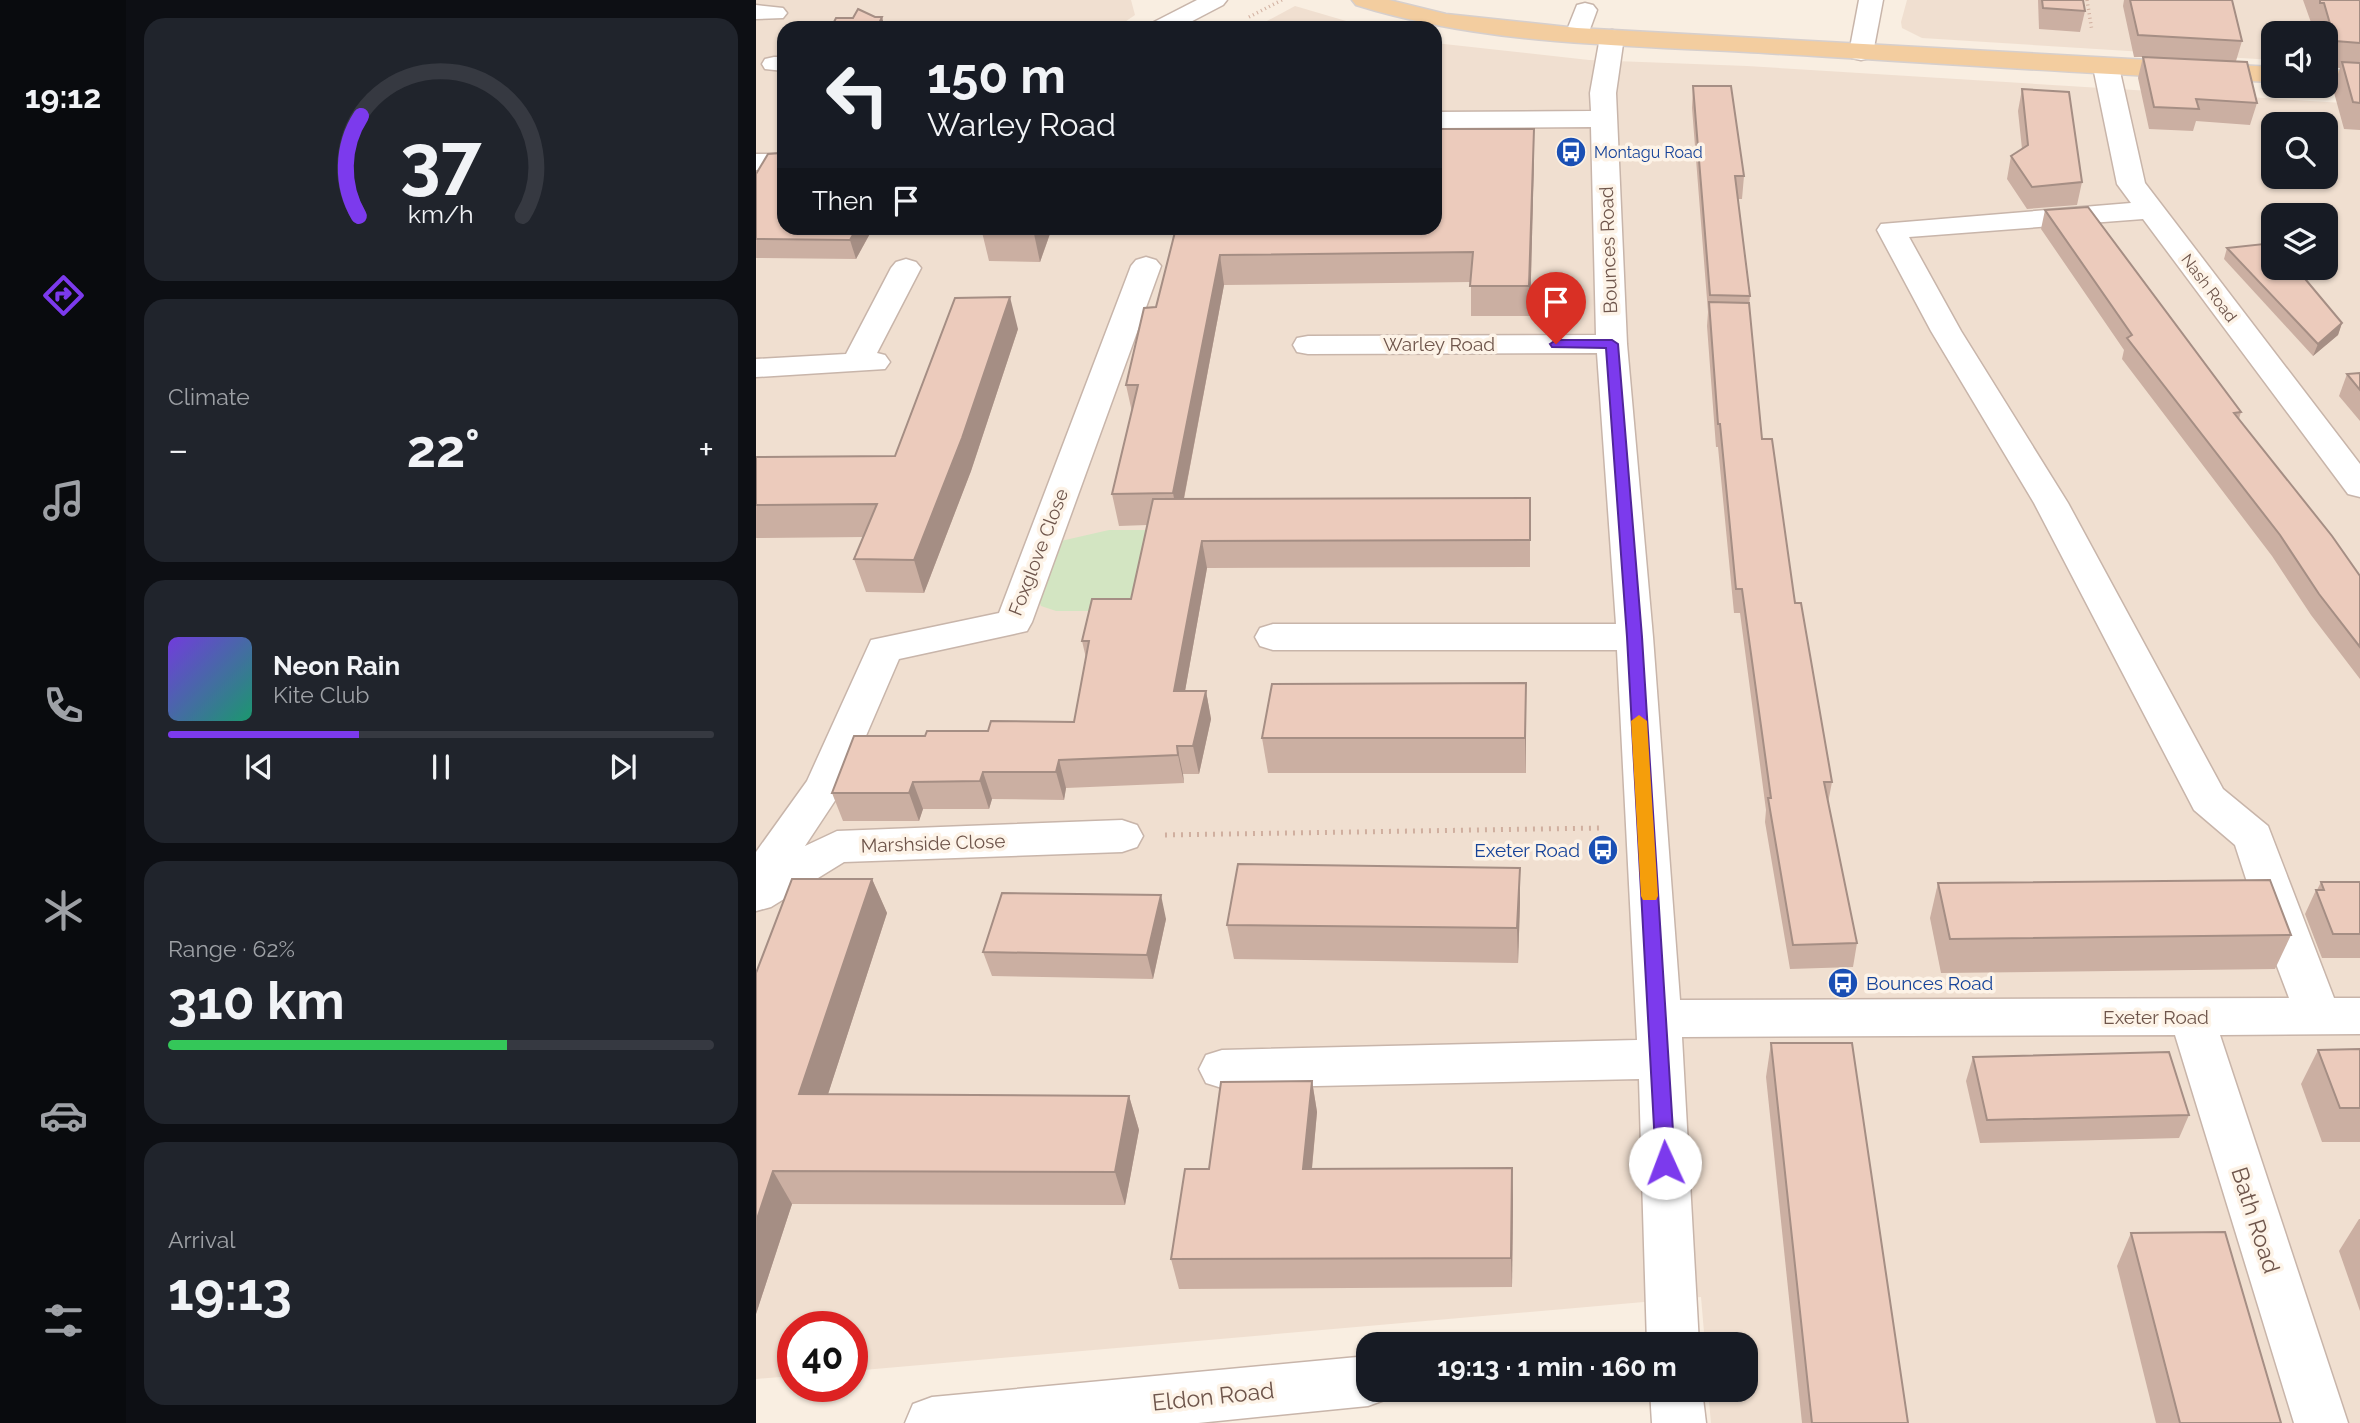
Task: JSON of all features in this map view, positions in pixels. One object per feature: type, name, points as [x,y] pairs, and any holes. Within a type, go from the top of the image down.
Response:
[{"type":"main road","points":[[1364,0],[1400,12],[1446,21],[1594,36],[2261,74]]},
{"type":"main road","points":[[2338,79],[2360,80]]},
{"type":"street","points":[[1160,16],[1190,12],[1215,0]]},
{"type":"street","points":[[1861,53],[1871,0]]},
{"type":"street","name":"Bounces Road","points":[[1585,10],[1594,36],[1604,93],[1612,344],[1635,637],[1644,827],[1660,1039],[1672,1332]]},
{"type":"street","name":"Nash Road","points":[[2106,67],[2131,184],[2360,487]]},
{"type":"street","points":[[1442,120],[1604,119]]},
{"type":"street","points":[[756,162],[777,162]]},
{"type":"street","points":[[2150,210],[1891,230],[1946,331],[2051,503],[2208,799],[2253,837],[2280,919],[2339,1016]]},
{"type":"street","name":"Foxglove Close","points":[[756,884],[824,787],[884,649],[1014,622],[1146,266]]},
{"type":"street","points":[[756,368],[865,362],[906,268]]},
{"type":"street","name":"Warley Road","points":[[1308,345],[1612,344]]},
{"type":"street","points":[[1273,637],[1635,637]]},
{"type":"street","name":"Marshside Close","points":[[756,895],[837,848],[1122,836]]},
{"type":"street","name":"Exeter Road","points":[[1222,1069],[1660,1039],[2192,1017],[2339,1016]]},
{"type":"street","name":"Bath Road","points":[[2192,1017],[2321,1423]]},
{"type":"street","name":"Eldon Road","points":[[932,1423],[1356,1382]]},
{"type":"street","points":[[1677,1402],[1679,1423]]},
{"type":"path","points":[[1241,21],[1282,0]]},
{"type":"path","points":[[1122,836],[1644,827]]},
{"type":"shaded area","points":[[756,0],[1131,0],[1135,15],[1126,21],[777,21],[777,235],[1442,235],[1442,44],[1589,60],[1747,66],[2360,104],[2360,1423],[1711,1423],[1709,1402],[1758,1402],[1758,1332],[1704,1332],[1701,1297],[868,1370],[868,1311],[777,1311],[777,1377],[756,1379]]},
{"type":"shaded area","points":[[1907,0],[2360,0],[2360,66],[2338,65],[2338,21],[2261,21],[2261,59],[1922,38],[1902,28]]},
{"type":"shaded area","points":[[1295,6],[1346,21],[1267,21]]},
{"type":"green space","points":[[1109,530],[1186,530],[1137,627],[1092,611],[1056,611],[1041,606],[1037,596],[1052,543]]},
{"type":"building","points":[[2042,0],[2083,0],[2085,11],[2043,8]]},
{"type":"building","points":[[2130,0],[2232,0],[2242,41],[2138,35]]},
{"type":"building","points":[[2320,0],[2360,0],[2360,43],[2338,41],[2338,21],[2329,21],[2324,3],[2320,3]]},
{"type":"building","points":[[858,9],[875,17],[882,17],[880,21],[834,21],[836,18],[853,18]]},
{"type":"building","points":[[2143,57],[2247,62],[2257,103],[2196,99],[2199,109],[2154,107]]},
{"type":"building","points":[[2342,62],[2360,63],[2360,103],[2353,102]]},
{"type":"building","points":[[1693,86],[1731,86],[1744,176],[1735,176],[1750,296],[1710,295]]},
{"type":"building","points":[[2022,89],[2069,92],[2082,182],[2032,187],[2011,156],[2028,145]]},
{"type":"building","points":[[1442,129],[1534,129],[1529,286],[1470,286],[1473,252],[1220,255],[1173,493],[1112,494],[1138,385],[1126,385],[1144,308],[1156,307],[1174,235],[1442,235]]},
{"type":"building","points":[[777,153],[777,235],[853,235],[850,240],[756,239],[756,174],[768,154]]},
{"type":"building","points":[[2088,207],[2241,412],[2234,413],[2332,536],[2360,576],[2360,647],[2319,594],[2280,535],[2127,338],[2132,335],[2045,210]]},
{"type":"building","points":[[2261,244],[2261,280],[2306,280],[2342,323],[2318,344],[2227,248]]},
{"type":"building","points":[[1010,297],[962,438],[914,560],[854,559],[877,504],[756,505],[756,457],[895,456],[955,298]]},
{"type":"building","points":[[1709,302],[1749,303],[1762,439],[1772,439],[1795,603],[1801,603],[1832,782],[1824,782],[1857,943],[1793,945],[1768,798],[1771,798],[1742,589],[1736,589],[1718,424]]},
{"type":"building","points":[[2360,373],[2360,390],[2347,374]]},
{"type":"building","points":[[1530,498],[1530,540],[1202,541],[1174,691],[1206,691],[1193,746],[1177,746],[1178,755],[1059,760],[1056,772],[983,772],[980,781],[913,782],[909,793],[832,793],[854,736],[925,736],[927,731],[988,731],[991,721],[1074,722],[1089,641],[1082,641],[1092,599],[1131,599],[1153,499]]},
{"type":"building","points":[[1526,683],[1525,738],[1262,738],[1272,684]]},
{"type":"building","points":[[1238,864],[1520,868],[1517,928],[1227,925]]},
{"type":"building","points":[[792,879],[872,879],[799,1094],[1129,1096],[1115,1172],[773,1171],[756,1222],[756,973]]},
{"type":"building","points":[[2270,880],[2291,935],[1950,939],[1938,883]]},
{"type":"building","points":[[2321,882],[2360,882],[2360,934],[2333,934],[2316,890],[2324,890]]},
{"type":"building","points":[[1002,893],[1161,895],[1147,955],[983,952]]},
{"type":"building","points":[[1771,1043],[1852,1043],[1908,1423],[1812,1423]]},
{"type":"building","points":[[2360,1049],[2360,1108],[2340,1108],[2318,1050]]},
{"type":"building","points":[[2169,1052],[2189,1115],[1987,1120],[1973,1057]]},
{"type":"building","points":[[1312,1081],[1303,1169],[1512,1168],[1511,1258],[1171,1259],[1185,1169],[1209,1169],[1221,1082]]},
{"type":"building","points":[[2225,1232],[2281,1423],[2180,1423],[2131,1233]]},
{"type":"slow traffic","points":[[1639,721],[1649,896]]},
{"type":"place","name":"Montagu Road","points":[[1571,152]]},
{"type":"place","name":"Exeter Road","points":[[1603,850]]},
{"type":"place","name":"Bounces Road","points":[[1843,983]]},
{"type":"route","points":[[1556,344],[1612,344],[1635,637],[1665,1163]]}]
